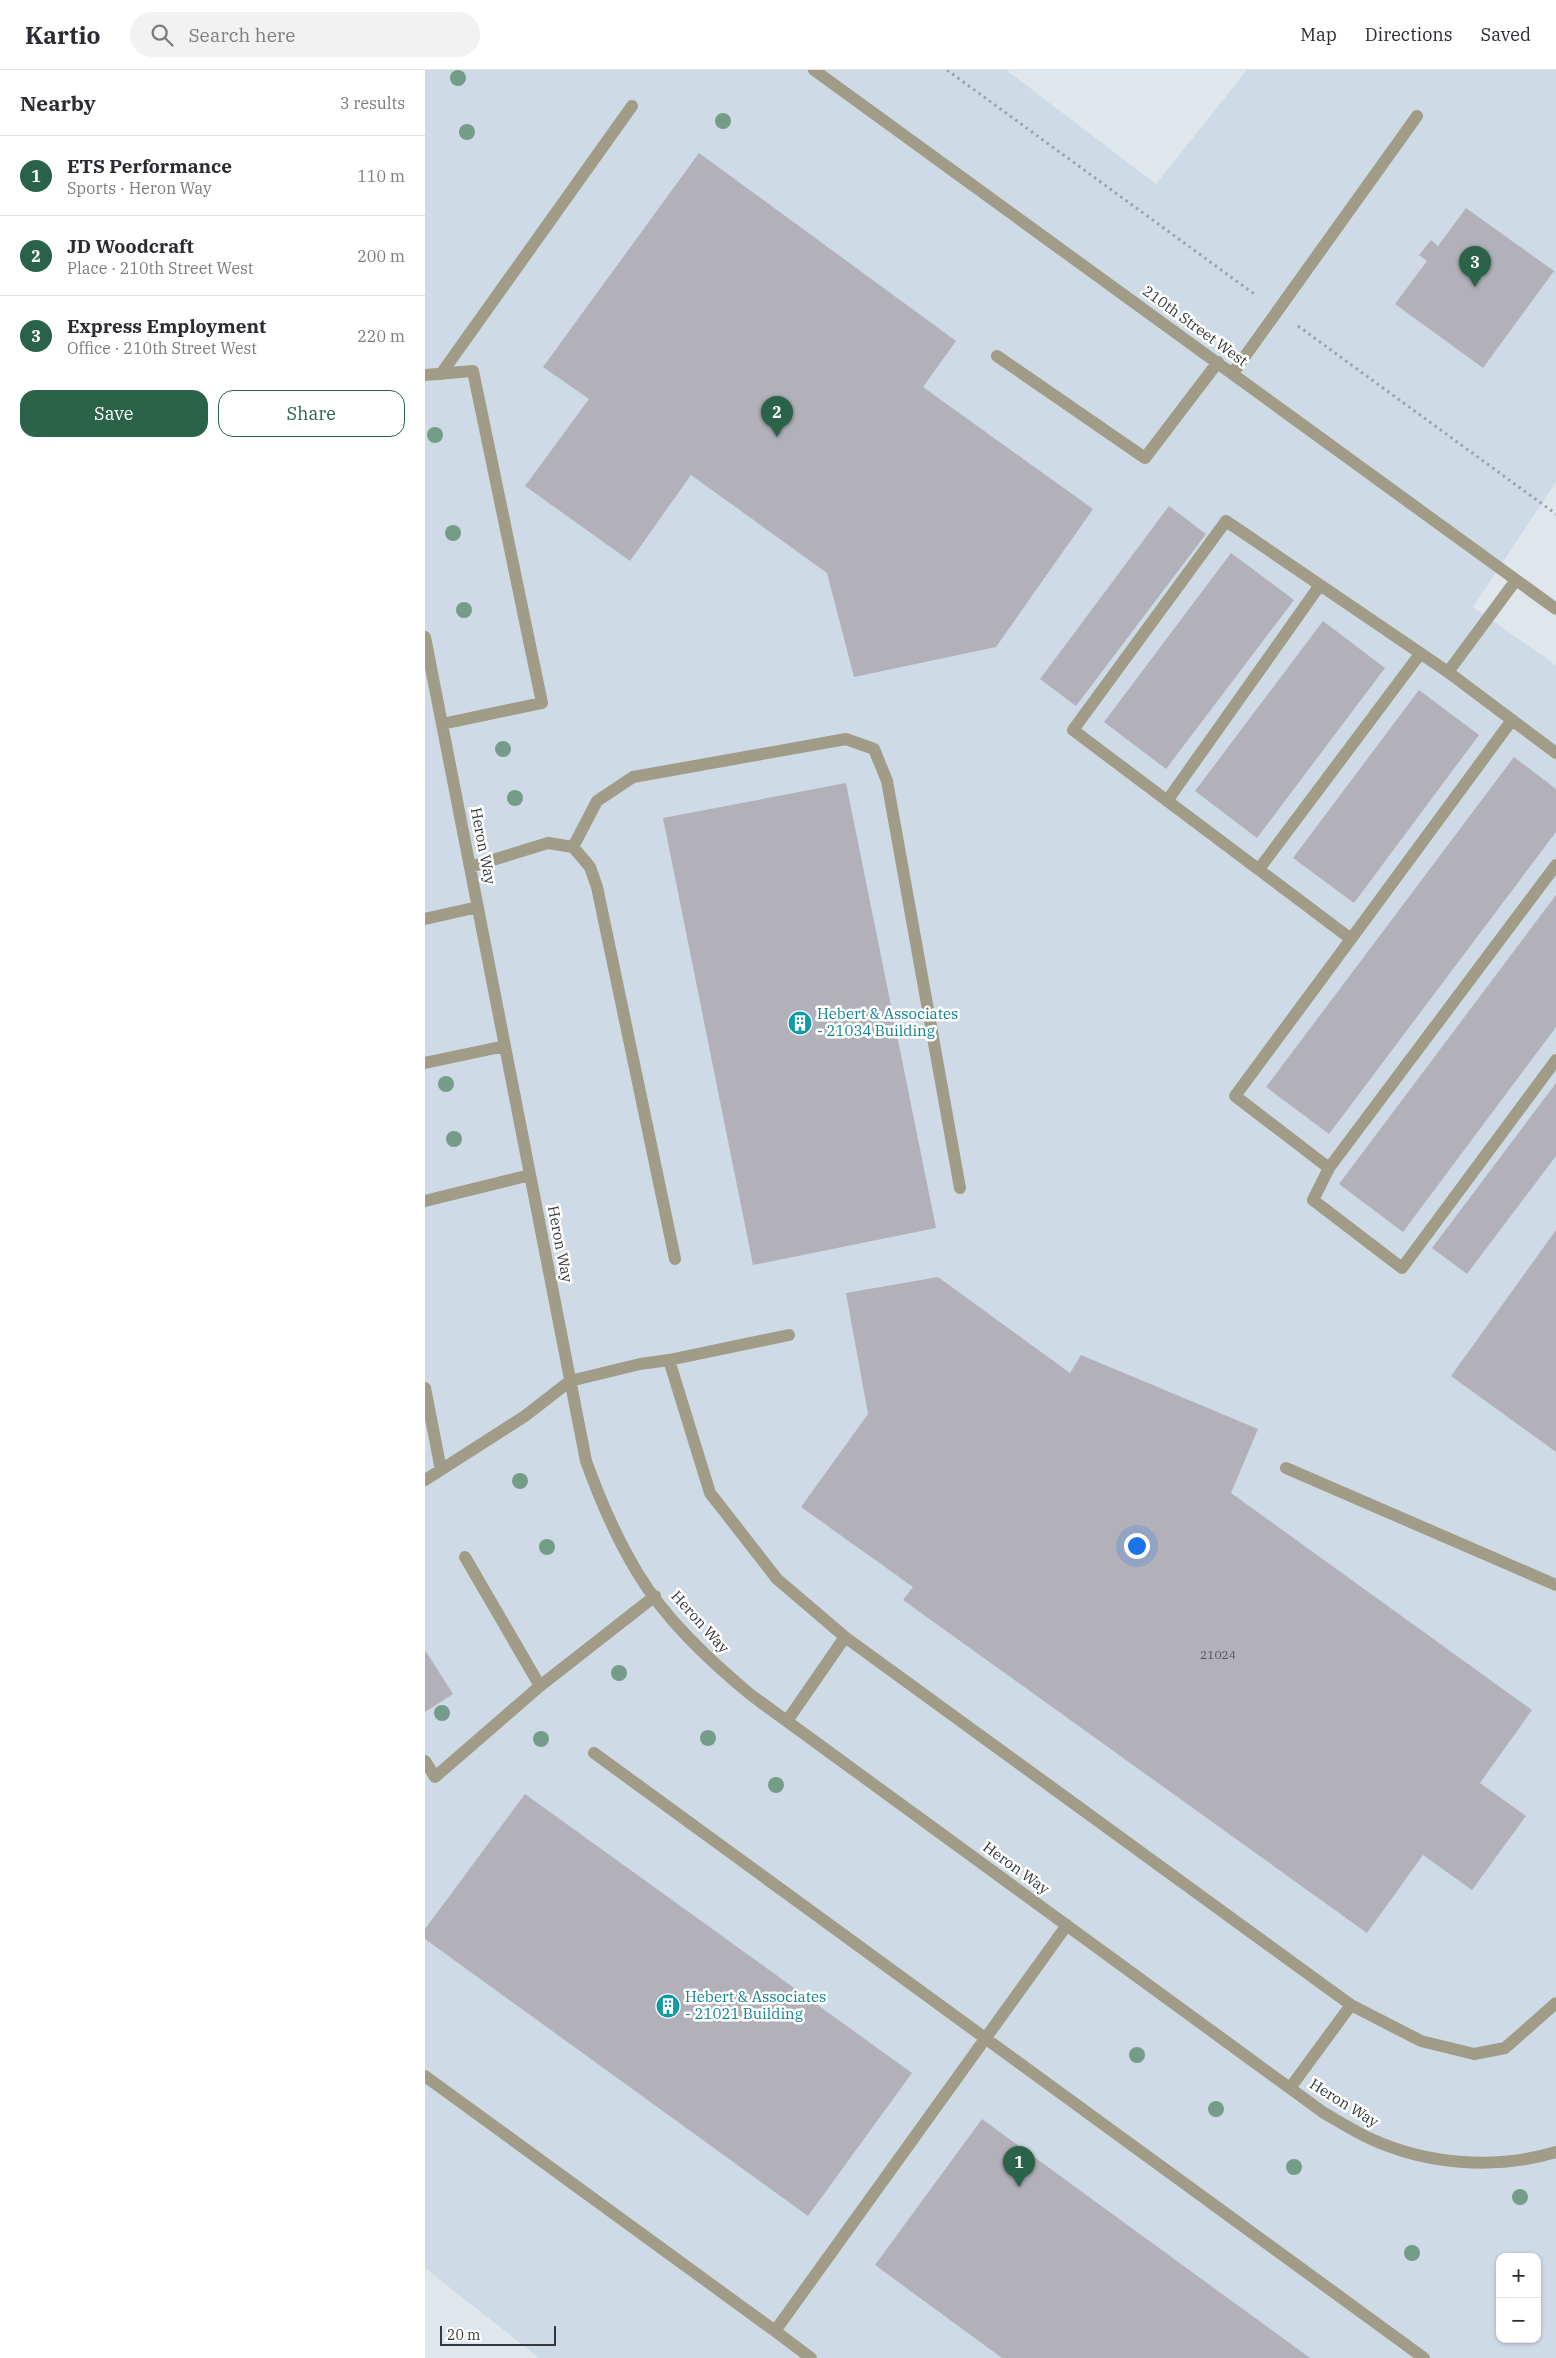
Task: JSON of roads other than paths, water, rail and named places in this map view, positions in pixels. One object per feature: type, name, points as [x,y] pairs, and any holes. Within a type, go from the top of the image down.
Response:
[{"type":"street","name":"210th Street West","points":[[814,70],[1556,609]]},
{"type":"street","points":[[441,374],[631,106]]},
{"type":"street","points":[[1233,373],[1417,116]]},
{"type":"street","points":[[997,356],[1145,458],[1218,362]]},
{"type":"street","points":[[425,375],[473,371],[542,703],[442,724]]},
{"type":"street","points":[[1351,938],[1073,730],[1226,521],[1448,672],[1556,754]]},
{"type":"street","points":[[1448,672],[1516,580]]},
{"type":"street","points":[[1167,801],[1320,586]]},
{"type":"street","name":"Heron Way","points":[[425,637],[586,1462],[617,1538],[638,1574],[689,1640],[719,1668],[787,1721],[1324,2113],[1370,2139],[1419,2156],[1445,2161],[1497,2163],[1524,2160],[1556,2152]]},
{"type":"street","points":[[1259,870],[1420,654]]},
{"type":"street","points":[[1329,1168],[1235,1096],[1512,720]]},
{"type":"street","points":[[573,847],[597,801],[633,777],[846,739],[874,749],[887,781],[960,1188]]},
{"type":"street","points":[[470,867],[548,843],[573,847],[590,867],[597,887],[675,1259]]},
{"type":"street","points":[[1556,865],[1329,1168],[1313,1200],[1402,1268],[1556,1060]]},
{"type":"street","points":[[425,919],[478,907]]},
{"type":"street","points":[[425,1063],[505,1046]]},
{"type":"street","points":[[425,1201],[530,1175]]},
{"type":"street","points":[[425,1480],[525,1416],[571,1381],[639,1364],[669,1360],[789,1335]]},
{"type":"street","points":[[669,1360],[710,1493],[777,1579],[845,1637],[1351,2005],[1421,2041],[1474,2054],[1505,2048],[1556,2003]]},
{"type":"street","points":[[425,1388],[441,1470]]},
{"type":"street","points":[[1286,1468],[1556,1585]]},
{"type":"street","points":[[465,1557],[541,1686]]},
{"type":"street","points":[[425,1761],[435,1777],[541,1686],[655,1596]]},
{"type":"street","points":[[787,1721],[845,1637]]},
{"type":"street","points":[[594,1753],[1424,2358]]},
{"type":"street","points":[[775,2332],[1067,1925]]},
{"type":"street","points":[[1290,2088],[1351,2005]]},
{"type":"street","points":[[425,2076],[811,2358]]},
{"type":"place","name":"Express Employment","points":[[1475,287]]},
{"type":"place","name":"JD Woodcraft","points":[[777,437]]},
{"type":"place","name":"Hebert & Associates - 21034 Building","points":[[800,1023]]},
{"type":"place","name":"Hebert & Associates - 21021 Building","points":[[668,2006]]},
{"type":"place","name":"ETS Performance","points":[[1019,2187]]}]
